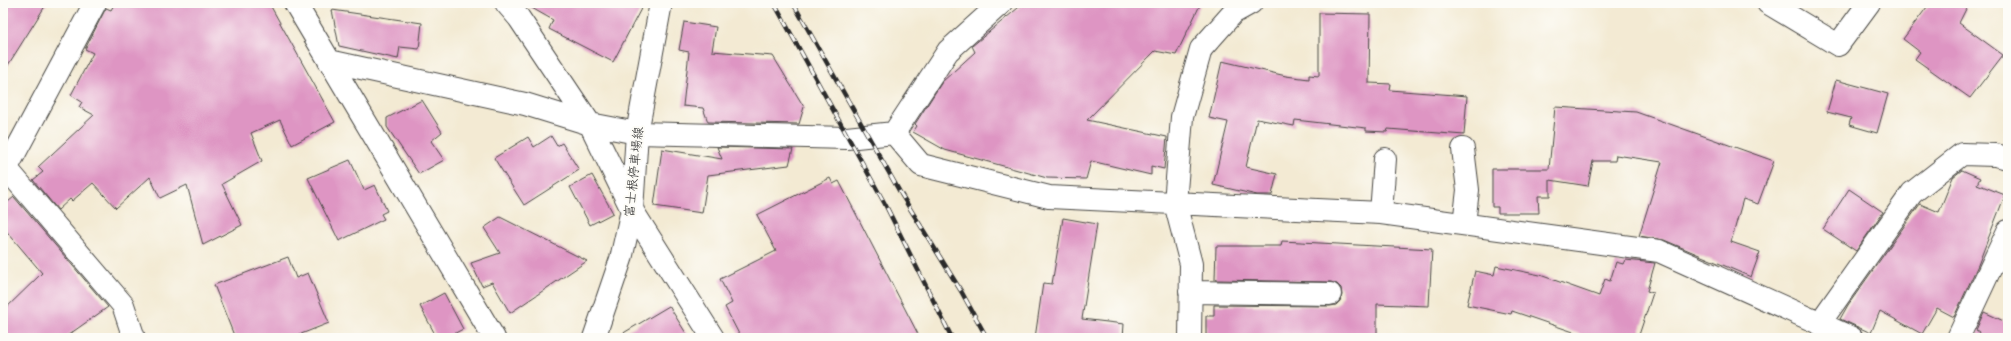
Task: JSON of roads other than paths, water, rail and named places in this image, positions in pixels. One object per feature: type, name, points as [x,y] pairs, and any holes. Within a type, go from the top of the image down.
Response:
[{"type":"street","points":[[95,3],[5,172],[123,305],[134,338]]},
{"type":"street","points":[[294,3],[494,338]]},
{"type":"street","points":[[506,3],[519,18],[590,124],[632,210],[713,338]]},
{"type":"street","name":"富士根停車場線","points":[[594,338],[621,259],[632,210],[637,133],[661,3]]},
{"type":"street","points":[[894,133],[948,51],[1001,3]]},
{"type":"street","points":[[1190,338],[1191,264],[1176,203],[1182,117],[1201,49],[1234,13],[1251,3]]},
{"type":"street","points":[[1768,3],[1838,45],[1869,3]]},
{"type":"street","points":[[330,61],[525,104],[590,124],[637,133],[847,138],[894,133]]},
{"type":"street","points":[[894,133],[921,165],[1049,197],[1381,213],[1659,251],[1852,338]]},
{"type":"street","points":[[1463,149],[1468,190],[1464,224]]},
{"type":"street","points":[[1819,324],[1912,192],[1962,154],[1995,155],[2008,158]]},
{"type":"street","points":[[1381,213],[1386,159]]},
{"type":"street","points":[[1958,338],[2008,231]]},
{"type":"street","points":[[1190,292],[1330,294]]},
{"type":"railway","points":[[774,3],[885,204],[952,338]]},
{"type":"railway","points":[[793,3],[901,194],[961,291],[987,338]]}]
